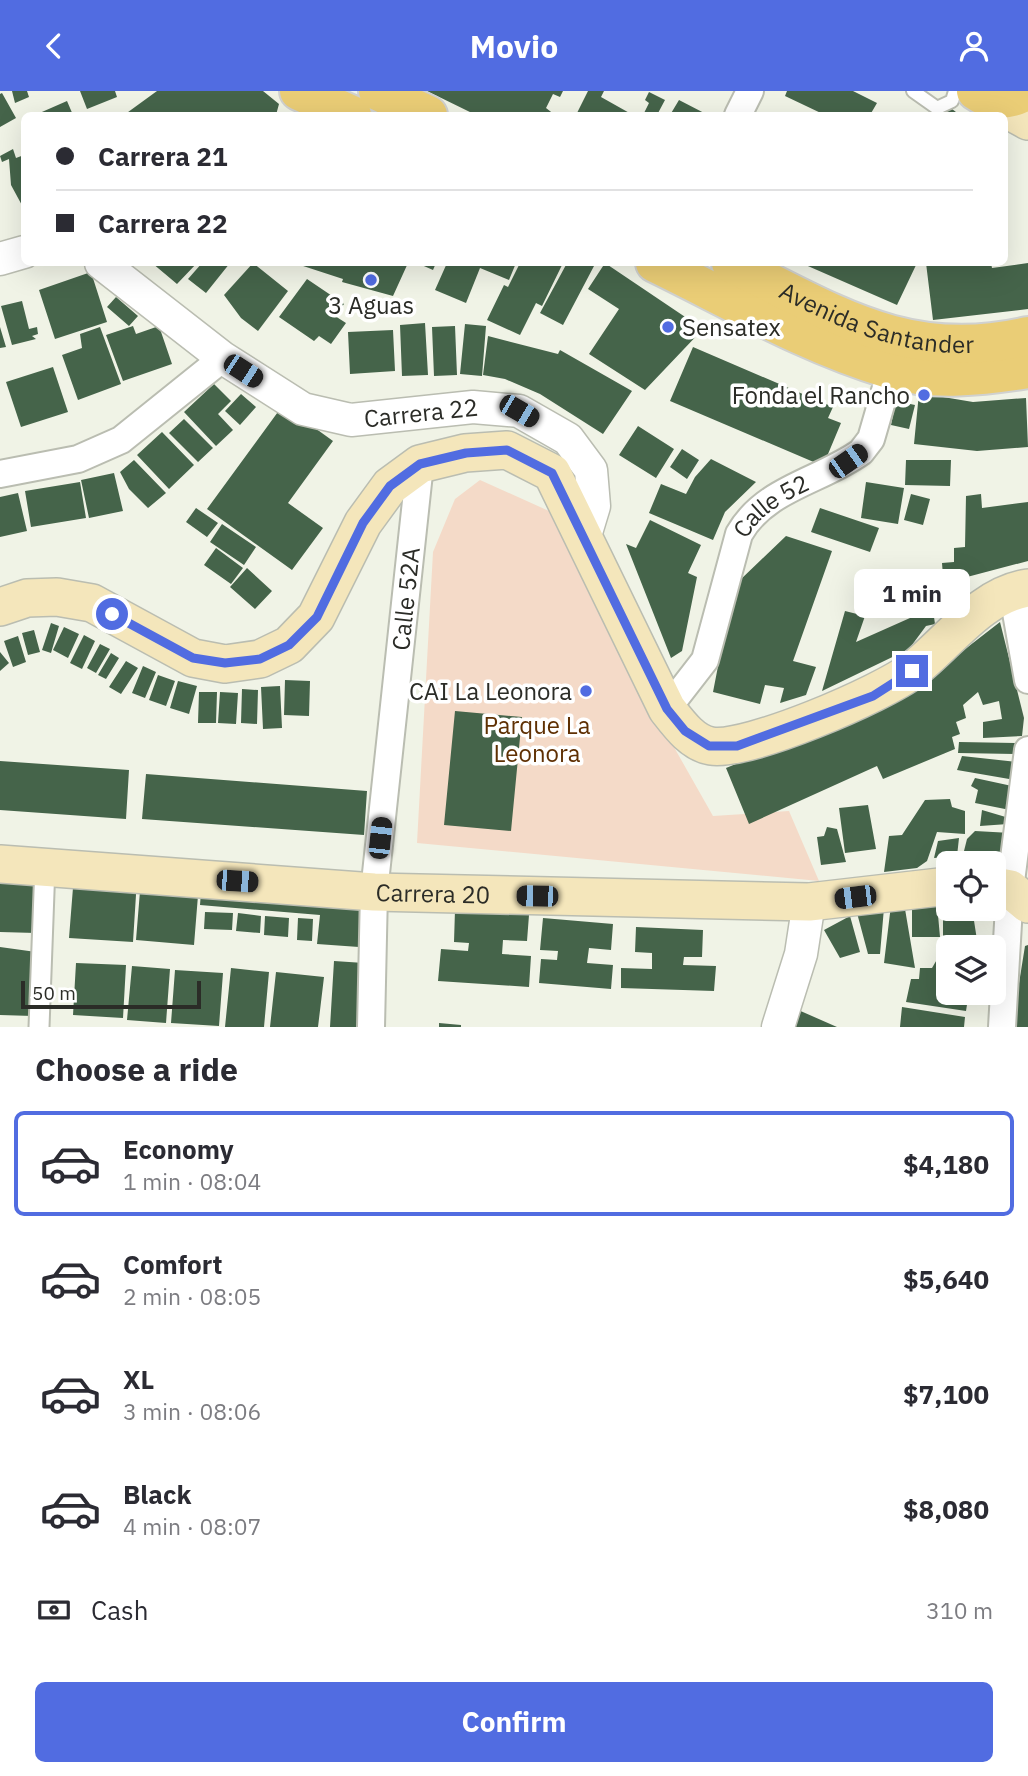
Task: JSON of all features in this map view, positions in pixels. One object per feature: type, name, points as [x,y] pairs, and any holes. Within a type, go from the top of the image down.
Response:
[{"type":"main road","points":[[299,91],[344,112]]},
{"type":"main road","points":[[973,94],[1007,99],[1026,91]]},
{"type":"main road","points":[[385,93],[422,112]]},
{"type":"main road","points":[[973,94],[1028,121]]},
{"type":"main road","name":"Avenida Santander","points":[[660,266],[836,351],[891,370],[986,376],[1028,369]]},
{"type":"main road","name":"Avenida Santander","points":[[737,266],[848,320],[901,338],[948,346],[992,344],[1028,336]]},
{"type":"main road","points":[[0,607],[27,599],[57,597],[92,603],[193,658],[225,663],[260,659],[289,645],[317,617],[363,523],[390,486],[420,464],[466,453],[507,450],[552,473],[667,709],[685,731],[709,746],[737,746],[873,696],[912,671],[985,606],[1020,589]]},
{"type":"main road","name":"Carrera 20","points":[[0,864],[45,865],[374,892],[809,902],[936,887]]},
{"type":"street","points":[[740,112],[750,91]]},
{"type":"street","points":[[0,259],[21,253]]},
{"type":"street","name":"Carrera 22","points":[[105,266],[223,358],[303,409],[351,420],[472,407],[519,411],[568,439],[591,470],[594,506],[584,539]]},
{"type":"street","points":[[0,474],[78,459],[121,440],[223,358]]},
{"type":"street","name":"Calle 52","points":[[667,709],[705,660],[739,534],[749,516],[769,500],[861,452],[871,439],[891,370]]},
{"type":"street","name":"Calle 52A","points":[[371,1027],[374,892],[420,464]]},
{"type":"street","points":[[1020,589],[1028,680]]},
{"type":"street","points":[[1002,1027],[1011,893],[1028,750]]},
{"type":"street","points":[[39,1027],[45,865]]},
{"type":"street","points":[[778,1027],[801,954],[809,902]]},
{"type":"lane","points":[[913,91],[937,108],[973,94]]},
{"type":"green space","name":"Parque La Leonora","points":[[480,480],[569,520],[628,666],[713,816],[789,811],[819,881],[417,843],[433,552],[455,499]]},
{"type":"building","points":[[12,91],[27,91],[29,97],[15,103]]},
{"type":"building","points":[[80,91],[115,91],[117,97],[87,109]]},
{"type":"building","points":[[157,91],[263,91],[279,104],[277,112],[128,112]]},
{"type":"building","points":[[427,91],[563,91],[560,97],[553,94],[546,108],[551,112],[470,112]]},
{"type":"building","points":[[588,91],[604,91],[601,97],[628,112],[578,112]]},
{"type":"building","points":[[787,91],[853,91],[877,103],[872,112],[819,112],[785,96]]},
{"type":"building","points":[[649,92],[665,100],[659,112],[644,112],[649,103],[645,100]]},
{"type":"building","points":[[2,93],[16,118],[0,127],[0,94]]},
{"type":"building","points":[[679,100],[702,112],[672,112]]},
{"type":"building","points":[[67,101],[72,112],[42,112]]},
{"type":"building","points":[[948,106],[956,112],[943,112]]},
{"type":"building","points":[[13,149],[16,158],[21,156],[21,203],[11,185],[9,159],[2,162],[0,156]]},
{"type":"building","points":[[1028,263],[1028,309],[933,320],[926,266],[992,268]]},
{"type":"building","points":[[156,266],[194,266],[177,284]]},
{"type":"building","points":[[199,266],[228,266],[206,293],[188,279]]},
{"type":"building","points":[[250,266],[257,266],[288,291],[258,331],[241,318],[224,295]]},
{"type":"building","name":"3 Aguas","points":[[303,266],[407,266],[393,296],[342,282],[343,279]]},
{"type":"building","points":[[446,266],[515,266],[509,280],[480,268],[466,303],[435,290]]},
{"type":"building","points":[[518,266],[562,266],[542,306],[536,303],[520,335],[487,320],[504,285],[508,287]]},
{"type":"building","points":[[565,266],[594,266],[563,325],[540,313]]},
{"type":"building","points":[[603,266],[609,266],[703,329],[645,390],[589,354],[619,309],[588,289]]},
{"type":"building","points":[[808,266],[916,266],[897,305]]},
{"type":"building","points":[[91,272],[107,322],[55,339],[39,290]]},
{"type":"building","points":[[307,279],[344,304],[335,316],[346,323],[331,344],[319,336],[314,341],[279,317]]},
{"type":"building","points":[[116,297],[138,316],[129,326],[107,307]]},
{"type":"building","points":[[22,301],[29,329],[37,327],[38,334],[32,336],[36,339],[12,345],[1,306]]},
{"type":"building","points":[[425,323],[428,375],[402,376],[400,325]]},
{"type":"building","points":[[465,324],[486,326],[482,376],[460,374]]},
{"type":"building","points":[[133,326],[136,334],[159,326],[172,364],[123,381],[106,335]]},
{"type":"building","points":[[455,326],[457,375],[434,376],[432,327]]},
{"type":"building","points":[[0,327],[6,347],[0,348]]},
{"type":"building","points":[[100,327],[121,384],[78,400],[62,355],[82,348],[80,334]]},
{"type":"building","points":[[393,330],[395,371],[350,374],[348,332]]},
{"type":"building","points":[[488,336],[558,354],[560,350],[632,391],[603,434],[540,394],[505,379],[483,375]]},
{"type":"building","points":[[693,347],[833,407],[828,418],[841,423],[823,466],[670,401]]},
{"type":"building","points":[[53,367],[68,412],[21,427],[6,382]]},
{"type":"building","points":[[214,384],[231,401],[218,414],[233,430],[216,446],[184,412]]},
{"type":"building","points":[[919,393],[973,402],[1026,398],[1028,447],[977,451],[914,444]]},
{"type":"building","points":[[241,394],[256,407],[240,425],[225,411]]},
{"type":"building","points":[[896,401],[915,405],[909,429],[891,425]]},
{"type":"building","points":[[283,405],[333,441],[288,503],[323,528],[292,570],[207,509]]},
{"type":"building","points":[[184,419],[213,448],[198,462],[169,433]]},
{"type":"building","points":[[638,426],[674,449],[656,478],[619,455]]},
{"type":"building","points":[[162,432],[194,465],[169,489],[137,455]]},
{"type":"building","points":[[682,449],[699,460],[687,479],[670,467]]},
{"type":"building","points":[[711,459],[756,482],[725,512],[713,540],[649,513],[661,484],[686,494],[695,477]]},
{"type":"building","points":[[134,460],[166,493],[148,508],[129,489],[120,472]]},
{"type":"building","points":[[906,460],[951,460],[950,486],[905,485]]},
{"type":"building","points":[[114,473],[123,511],[89,518],[81,480]]},
{"type":"building","points":[[80,482],[86,518],[31,527],[25,491]]},
{"type":"building","points":[[866,482],[904,488],[898,524],[861,518]]},
{"type":"building","points":[[18,493],[27,531],[0,537],[0,497]]},
{"type":"building","points":[[911,494],[930,499],[923,525],[904,520]]},
{"type":"building","points":[[981,494],[982,508],[1028,502],[1028,561],[967,577],[969,595],[957,596],[958,604],[946,605],[947,615],[934,617],[935,624],[926,626],[909,649],[822,691],[845,611],[865,616],[856,642],[910,618],[918,609],[915,585],[930,583],[929,578],[943,576],[942,563],[954,562],[954,548],[965,547],[966,496]]},
{"type":"building","points":[[196,508],[218,523],[207,537],[186,522]]},
{"type":"building","points":[[820,508],[879,528],[870,552],[811,532]]},
{"type":"building","points":[[650,520],[701,545],[688,573],[697,577],[682,651],[671,658],[626,544],[636,548]]},
{"type":"building","points":[[222,524],[256,547],[244,565],[210,542]]},
{"type":"building","points":[[786,536],[832,551],[793,661],[816,667],[806,695],[780,703],[784,688],[765,685],[760,704],[713,692],[728,615],[739,581]]},
{"type":"building","points":[[216,548],[243,568],[231,584],[204,565]]},
{"type":"building","points":[[247,568],[272,591],[255,609],[230,587]]},
{"type":"building","points":[[1000,622],[1024,718],[1022,736],[983,738],[983,722],[1002,719],[999,701],[983,705],[978,692],[963,705],[966,718],[956,722],[960,734],[952,737],[955,749],[883,779],[877,766],[749,824],[726,768],[906,695]]},
{"type":"building","points":[[51,623],[59,626],[51,653],[42,650]]},
{"type":"building","points":[[64,627],[79,634],[68,658],[53,650]]},
{"type":"building","points":[[34,630],[40,652],[28,655],[22,633]]},
{"type":"building","points":[[84,635],[95,641],[82,669],[70,663]]},
{"type":"building","points":[[18,636],[26,662],[13,667],[4,641]]},
{"type":"building","points":[[100,644],[110,649],[96,673],[87,668]]},
{"type":"building","points":[[0,652],[9,663],[0,671]]},
{"type":"building","points":[[111,653],[119,658],[106,679],[98,675]]},
{"type":"building","points":[[126,661],[138,668],[121,694],[109,687]]},
{"type":"building","points":[[143,666],[156,672],[145,698],[132,693]]},
{"type":"building","points":[[158,675],[175,681],[166,706],[149,700]]},
{"type":"building","points":[[285,680],[310,681],[309,716],[284,715]]},
{"type":"building","points":[[178,681],[197,686],[189,714],[170,708]]},
{"type":"building","points":[[280,686],[282,728],[263,729],[261,687]]},
{"type":"building","points":[[242,689],[258,690],[257,724],[241,723]]},
{"type":"building","points":[[199,692],[217,692],[216,723],[198,723]]},
{"type":"building","points":[[220,692],[238,693],[236,724],[218,723]]},
{"type":"building","points":[[455,711],[522,717],[511,831],[444,825]]},
{"type":"building","points":[[959,742],[1015,743],[1015,754],[958,753]]},
{"type":"building","points":[[962,756],[1017,762],[1015,780],[957,770]]},
{"type":"building","points":[[0,761],[129,770],[126,819],[0,810]]},
{"type":"building","points":[[146,774],[367,791],[364,835],[142,819]]},
{"type":"building","points":[[975,778],[1012,786],[1010,810],[975,803],[978,790],[971,786]]},
{"type":"building","points":[[950,799],[952,807],[965,811],[965,834],[937,832],[927,861],[917,868],[884,872],[889,836],[902,835],[925,800]]},
{"type":"building","points":[[868,805],[876,849],[845,853],[839,808]]},
{"type":"building","points":[[982,810],[1009,818],[1008,824],[980,826]]},
{"type":"building","points":[[827,827],[837,829],[846,862],[821,865],[817,837],[824,836]]},
{"type":"building","points":[[975,831],[1011,833],[1007,868],[1006,851],[964,851],[967,839]]},
{"type":"building","points":[[959,838],[958,851],[936,851],[934,858],[938,841]]},
{"type":"building","points":[[0,868],[39,870],[36,933],[0,932]]},
{"type":"building","points":[[74,875],[137,879],[133,942],[69,938]]},
{"type":"building","points":[[141,879],[199,883],[194,945],[136,940]]},
{"type":"building","points":[[201,892],[370,905],[367,936],[360,936],[359,947],[317,944],[320,915],[200,905]]},
{"type":"building","points":[[936,904],[940,935],[912,937],[912,905]]},
{"type":"building","points":[[891,905],[905,909],[915,968],[884,963]]},
{"type":"building","points":[[884,908],[880,954],[868,954],[857,913]]},
{"type":"building","points":[[455,910],[529,915],[527,941],[503,940],[502,954],[531,956],[529,987],[438,981],[441,949],[468,951],[469,943],[454,942]]},
{"type":"building","points":[[205,912],[233,913],[232,930],[204,929]]},
{"type":"building","points":[[238,913],[261,916],[260,933],[236,931]]},
{"type":"building","points":[[265,916],[289,918],[288,937],[264,935]]},
{"type":"building","points":[[850,916],[860,952],[840,958],[824,930]]},
{"type":"building","points":[[298,918],[313,919],[312,941],[297,940]]},
{"type":"building","points":[[543,918],[613,924],[611,950],[589,948],[587,963],[613,965],[611,989],[539,983],[541,959],[557,960],[558,951],[540,950]]},
{"type":"building","points":[[943,921],[974,921],[976,935],[943,935]]},
{"type":"building","points":[[636,927],[703,930],[702,957],[684,957],[683,965],[716,966],[714,991],[621,988],[621,968],[652,969],[652,953],[635,952]]},
{"type":"building","points":[[1028,945],[1028,1027],[1012,1027],[1025,946]]},
{"type":"building","points":[[0,947],[36,952],[33,1016],[0,1015]]},
{"type":"building","points":[[334,961],[364,963],[360,1027],[330,1027]]},
{"type":"building","points":[[936,961],[936,1005],[967,1005],[966,1011],[906,1002],[911,979],[919,979],[920,968],[932,968]]},
{"type":"building","points":[[76,963],[126,965],[123,1018],[73,1015]]},
{"type":"building","points":[[132,966],[170,969],[166,1023],[127,1020]]},
{"type":"building","points":[[231,968],[269,972],[264,1027],[225,1027]]},
{"type":"building","points":[[175,970],[223,973],[219,1026],[171,1023]]},
{"type":"building","points":[[276,972],[324,977],[318,1027],[270,1027]]},
{"type":"building","points":[[902,1007],[965,1017],[964,1027],[900,1027]]},
{"type":"building","points":[[796,1009],[837,1027],[790,1027]]},
{"type":"building","points":[[439,1023],[461,1025],[461,1027],[439,1027]]},
{"type":"place","name":"3 Aguas","points":[[371,280]]},
{"type":"place","name":"Sensatex","points":[[668,327]]},
{"type":"place","name":"Fonda el Rancho","points":[[924,395]]},
{"type":"place","name":"CAI La Leonora","points":[[586,691]]},
{"type":"route","points":[[112,614],[193,658],[225,663],[260,659],[289,645],[317,617],[363,523],[390,486],[420,464],[466,453],[507,450],[552,473],[667,709],[685,731],[709,746],[737,746],[873,696],[912,671]]}]
